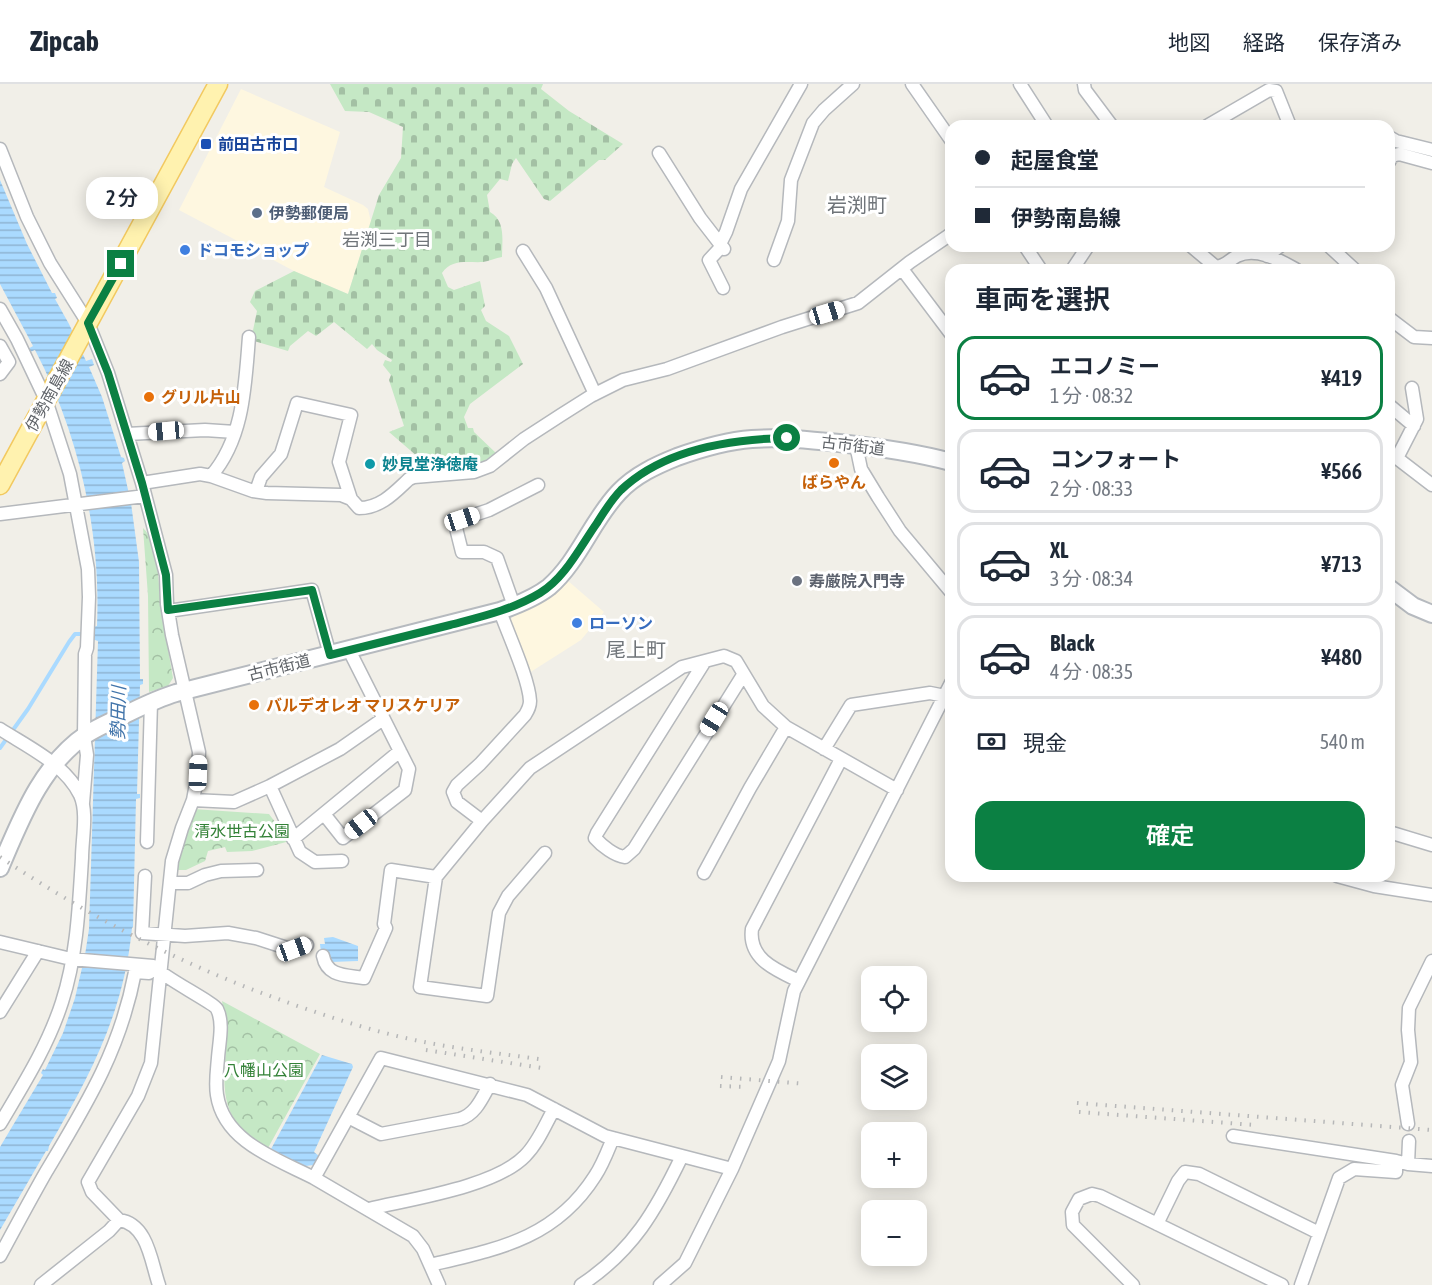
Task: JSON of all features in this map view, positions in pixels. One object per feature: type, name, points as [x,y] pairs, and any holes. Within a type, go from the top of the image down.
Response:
[{"type":"main road","name":"伊勢南島線","points":[[0,485],[218,84]]},
{"type":"street","points":[[723,288],[709,260],[722,247],[741,189],[801,84]]},
{"type":"street","points":[[774,260],[788,221],[791,180],[813,123],[853,84]]},
{"type":"street","points":[[912,84],[945,131]]},
{"type":"street","points":[[1020,84],[1043,120]]},
{"type":"street","points":[[1084,84],[1085,90],[1108,120]]},
{"type":"street","points":[[1217,120],[1269,90],[1276,91],[1288,120]]},
{"type":"street","points":[[1395,140],[1432,150]]},
{"type":"street","points":[[0,149],[27,217],[108,373],[142,483],[142,496],[166,575],[168,610],[199,752],[193,800],[172,861],[164,936],[156,970],[158,1008],[148,1071],[138,1096],[88,1182],[92,1192],[119,1220],[127,1221],[140,1232],[153,1262],[159,1285]]},
{"type":"street","points":[[659,153],[700,218],[722,247]]},
{"type":"street","points":[[1395,155],[1399,154],[1432,163]]},
{"type":"street","points":[[142,483],[186,475],[211,476],[256,491],[290,495],[341,495],[351,499],[362,508],[375,505],[383,502],[414,477],[474,472],[490,466],[524,439],[595,394],[623,380],[667,369],[782,327],[858,303],[945,238]]},
{"type":"street","points":[[524,251],[546,288],[595,394]]},
{"type":"street","points":[[1198,252],[1212,264]]},
{"type":"street","points":[[1267,256],[1272,252]]},
{"type":"street","points":[[1336,252],[1348,264]]},
{"type":"street","points":[[1226,264],[1238,256],[1248,253],[1267,256],[1284,264]]},
{"type":"street","points":[[902,269],[945,326]]},
{"type":"street","points":[[0,309],[47,397],[78,505],[88,568],[88,624],[85,654],[87,755],[79,915],[74,959],[62,1003],[49,1035],[0,1124]]},
{"type":"street","points":[[1395,323],[1413,337],[1432,338]]},
{"type":"street","points":[[211,476],[225,458],[235,432],[244,395],[249,337]]},
{"type":"street","points":[[0,346],[9,362],[0,374]]},
{"type":"street","points":[[1395,452],[1417,419],[1412,388]]},
{"type":"street","points":[[256,491],[261,477],[281,454],[297,403],[351,416],[339,462],[351,499]]},
{"type":"street","points":[[1395,410],[1414,426]]},
{"type":"street","points":[[127,434],[195,430],[235,432]]},
{"type":"street","name":"古市街道","points":[[0,868],[21,817],[42,782],[55,765],[87,734],[149,703],[184,691],[507,609],[530,599],[550,586],[565,570],[619,492],[632,480],[666,461],[702,448],[752,439],[787,438],[913,453],[945,461]]},
{"type":"street","points":[[856,445],[861,469],[878,497],[900,531],[945,585]]},
{"type":"street","points":[[1395,457],[1432,485]]},
{"type":"street","points":[[482,821],[457,802],[453,792],[457,785],[480,764],[529,710],[530,702],[497,558],[484,552],[462,552],[455,524],[538,485]]},
{"type":"street","points":[[0,514],[142,496]]},
{"type":"street","points":[[168,610],[312,590],[330,655]]},
{"type":"street","points":[[1395,592],[1413,606],[1432,614]]},
{"type":"street","points":[[324,814],[343,838],[405,790],[409,769],[349,650]]},
{"type":"street","points":[[545,853],[508,896],[499,913],[487,996],[420,987],[436,877],[530,768],[682,667],[723,656],[736,661],[763,706],[786,727],[897,790]]},
{"type":"street","points":[[705,661],[597,833],[595,838],[598,842],[620,856],[625,857],[634,849],[743,675]]},
{"type":"street","points":[[660,1285],[685,1263],[732,1169],[779,1061],[794,991],[945,696],[930,693],[851,705],[824,749]]},
{"type":"street","points":[[147,843],[149,703]]},
{"type":"street","points":[[193,800],[234,802],[340,749],[383,719]]},
{"type":"street","points":[[704,873],[786,727]]},
{"type":"street","points":[[0,729],[55,765],[79,792],[83,803]]},
{"type":"street","points":[[293,839],[400,751]]},
{"type":"street","points":[[799,981],[766,965],[750,938],[752,929],[841,759]]},
{"type":"street","points":[[270,786],[300,852],[311,860],[325,863],[342,861]]},
{"type":"street","points":[[1395,834],[1432,845]]},
{"type":"street","points":[[170,883],[188,883],[221,871],[257,870]]},
{"type":"street","points":[[323,956],[325,965],[333,973],[364,978],[386,928],[384,924],[391,870],[436,877]]},
{"type":"street","points":[[145,876],[142,933],[164,936],[228,933],[256,938],[290,949],[307,945]]},
{"type":"street","points":[[1359,882],[1432,896]]},
{"type":"street","points":[[0,942],[74,959],[156,970],[213,1004],[217,1008],[221,1025],[217,1096],[231,1127],[239,1136],[261,1151],[314,1178],[413,1236],[419,1241],[439,1285]]},
{"type":"street","points":[[0,1012],[38,951]]},
{"type":"street","points":[[1408,1124],[1402,1085],[1411,1062],[1408,1030],[1409,1008],[1432,962]]},
{"type":"street","points":[[0,1256],[91,1097],[113,1051],[135,972],[156,970]]},
{"type":"street","points":[[314,1178],[381,1058],[527,1095],[605,1136],[732,1169]]},
{"type":"street","points":[[348,1117],[381,1134],[460,1119],[469,1116],[475,1110],[490,1084]]},
{"type":"street","points":[[369,1209],[479,1183],[505,1171],[524,1157],[534,1145],[554,1109]]},
{"type":"street","points":[[1233,1136],[1432,1166]]},
{"type":"street","points":[[430,1266],[498,1249],[525,1239],[549,1224],[569,1209],[584,1192],[597,1173],[613,1138]]},
{"type":"street","points":[[1301,1285],[1339,1178],[1354,1169],[1396,1172],[1402,1163],[1409,1141]]},
{"type":"street","points":[[581,1285],[620,1254],[648,1221],[682,1156]]},
{"type":"street","points":[[1157,1224],[1178,1181],[1185,1172],[1199,1174],[1319,1233]]},
{"type":"street","points":[[1133,1285],[1073,1225],[1071,1219],[1074,1206],[1079,1199],[1086,1196],[1100,1196],[1282,1285]]},
{"type":"street","points":[[41,1285],[110,1231],[119,1220]]},
{"type":"shaded area","points":[[241,89],[340,132],[324,187],[363,205],[368,209],[371,222],[348,294],[294,271],[179,210]]},
{"type":"shaded area","points":[[567,580],[604,612],[581,640],[529,673],[510,621],[514,615],[541,602]]},
{"type":"green space","points":[[330,84],[543,84],[541,89],[569,111],[623,144],[605,160],[599,160],[550,201],[544,199],[516,158],[512,164],[508,181],[500,179],[487,195],[490,212],[501,226],[502,257],[483,262],[455,263],[442,273],[448,287],[454,290],[480,281],[485,306],[481,310],[486,321],[509,336],[523,364],[470,404],[464,417],[468,428],[473,428],[474,432],[497,454],[472,470],[440,469],[418,457],[389,432],[404,426],[389,380],[391,375],[383,365],[385,360],[391,362],[392,360],[372,344],[367,349],[334,322],[316,336],[308,331],[290,346],[288,351],[251,340],[257,311],[250,302],[255,291],[294,271],[348,294],[379,195],[401,158],[403,127],[369,112],[345,111]]},
{"type":"green space","points":[[143,528],[155,553],[173,678],[168,686],[149,692],[148,596]]},
{"type":"green space","name":"清水世古公園","points":[[193,809],[269,814],[275,822],[283,823],[290,841],[252,851],[227,852],[225,847],[208,851],[205,861],[186,870],[177,870],[179,854]]},
{"type":"green space","name":"八幡山公園","points":[[222,1001],[320,1054],[268,1148],[242,1130],[228,1106],[224,1081],[227,1025]]},
{"type":"water","name":"勢田川","points":[[0,180],[27,244],[52,293],[55,293],[57,298],[55,299],[86,361],[92,359],[94,365],[89,367],[102,397],[121,457],[125,461],[122,463],[131,503],[139,562],[140,679],[143,679],[143,684],[140,685],[137,794],[140,794],[140,798],[136,799],[133,927],[122,987],[92,1068],[48,1151],[0,1230],[0,1147],[43,1075],[41,1073],[43,1069],[45,1070],[63,1033],[75,998],[85,955],[89,929],[98,641],[92,639],[92,627],[97,626],[97,591],[91,520],[75,449],[50,382],[35,350],[30,352],[28,349],[33,346],[0,284]]},
{"type":"water","points":[[333,937],[358,946],[358,961],[331,962],[321,952],[320,944],[325,944],[324,938]]},
{"type":"water","points":[[322,1055],[352,1064],[353,1067],[314,1152],[319,1156],[314,1165],[305,1166],[271,1149]]},
{"type":"waterway","points":[[0,748],[28,709],[69,642],[75,634],[85,634]]},
{"type":"railway","points":[[0,857],[69,901],[141,940],[253,990],[341,1020],[407,1038],[546,1060]]},
{"type":"railway","points":[[426,1050],[542,1068]]},
{"type":"railway","points":[[721,1077],[806,1084]]},
{"type":"railway","points":[[720,1086],[748,1087]]},
{"type":"railway","points":[[1077,1103],[1432,1130]]},
{"type":"railway","points":[[1079,1112],[1255,1125]]},
{"type":"place","name":"前田古市口","points":[[206,144]]},
{"type":"place","name":"伊勢郵便局","points":[[257,213]]},
{"type":"place","name":"ドコモショップ","points":[[185,250]]},
{"type":"place","name":"グリル片山","points":[[149,397]]},
{"type":"place","name":"ばらやん","points":[[834,463]]},
{"type":"place","name":"妙見堂浄徳庵","points":[[370,464]]},
{"type":"place","name":"寿厳院入門寺","points":[[797,581]]},
{"type":"place","name":"ローソン","points":[[577,623]]},
{"type":"place","name":"バルデオレオ マリスケリア","points":[[254,705]]},
{"type":"district","name":"岩渕町","points":[[857,204]]},
{"type":"district","name":"岩渕三丁目","points":[[387,239]]},
{"type":"district","name":"尾上町","points":[[636,649]]},
{"type":"route","points":[[121,264],[88,323],[108,373],[142,483],[166,575],[168,610],[312,590],[330,655],[500,611],[530,599],[550,586],[565,570],[619,492],[646,471],[702,448],[727,442],[787,438]]}]
